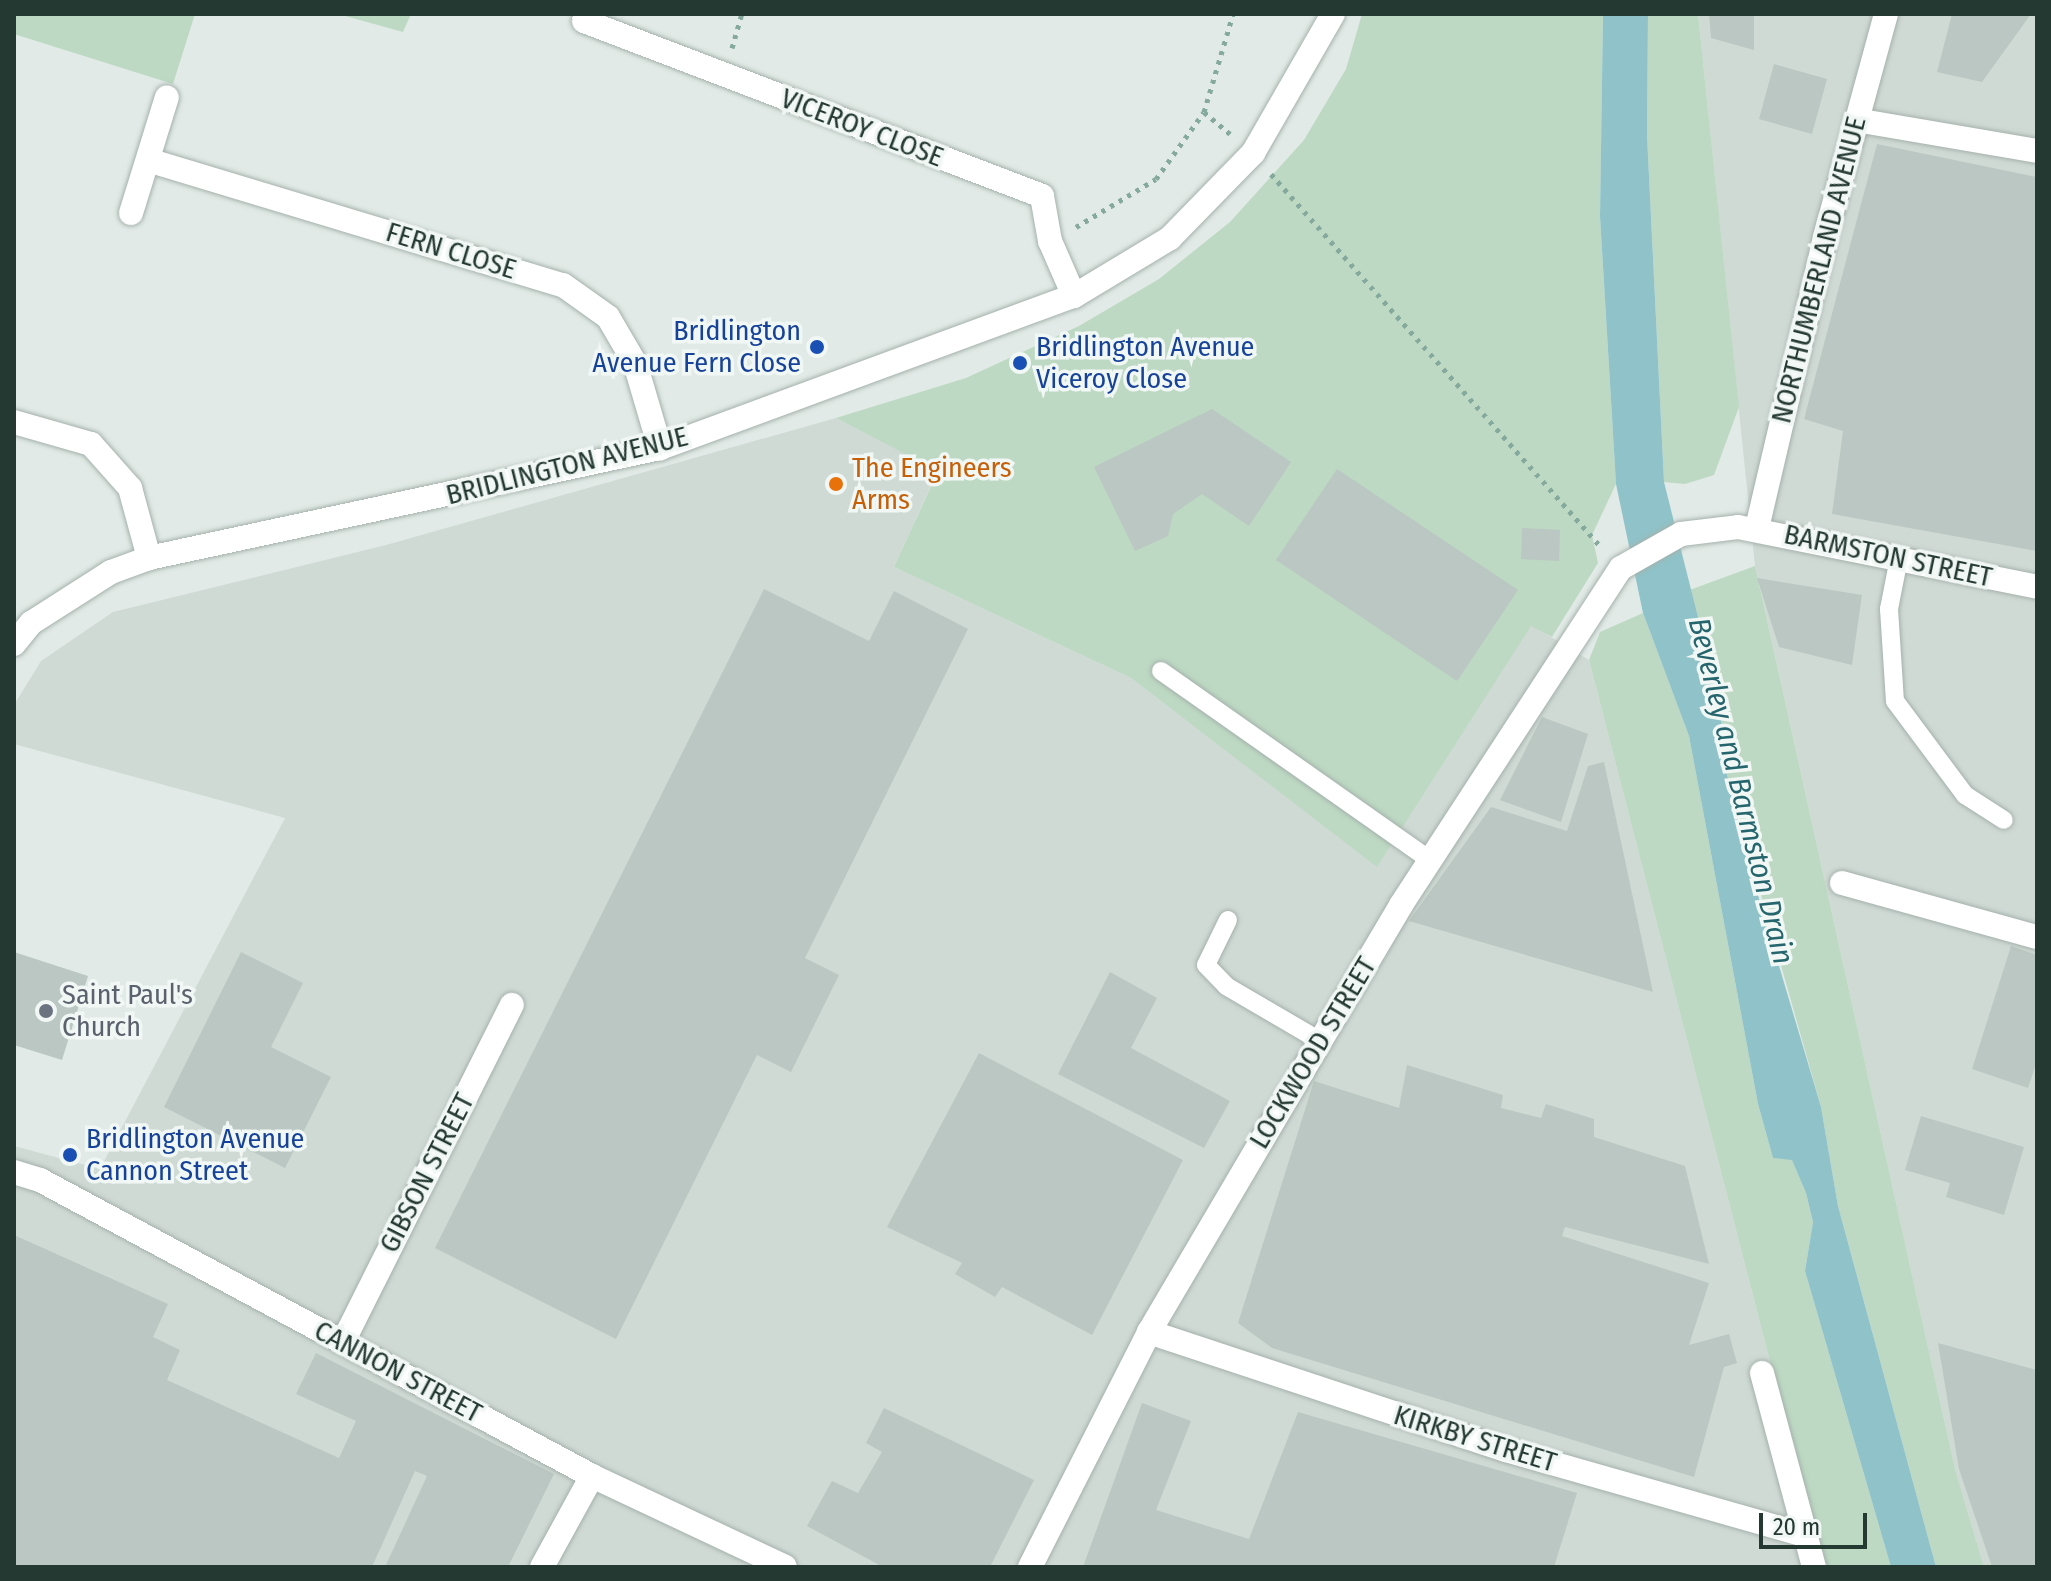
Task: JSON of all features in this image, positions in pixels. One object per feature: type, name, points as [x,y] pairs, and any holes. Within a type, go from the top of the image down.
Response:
[{"type":"street","name":"BRIDLINGTON AVENUE","points":[[14,644],[31,623],[111,572],[149,558],[660,448],[1074,296],[1170,238],[1253,153],[1333,14]]},
{"type":"street","name":"NORTHUMBERLAND AVENUE","points":[[1748,527],[1886,14]]},
{"type":"street","name":"VICEROY CLOSE","points":[[584,21],[1042,196],[1050,241],[1074,296]]},
{"type":"street","points":[[131,213],[151,161],[167,97]]},
{"type":"street","points":[[1856,120],[2037,151]]},
{"type":"street","name":"FERN CLOSE","points":[[151,161],[563,285],[608,317],[635,363],[660,448]]},
{"type":"street","points":[[14,422],[91,444],[130,488],[149,558]]},
{"type":"street","name":"BARMSTON STREET","points":[[1625,564],[1681,534],[1748,527],[2037,587]]},
{"type":"street","name":"LOCKWOOD STREET","points":[[1030,1567],[1149,1332],[1320,1041],[1430,860],[1625,564]]},
{"type":"street","points":[[1842,883],[2037,937]]},
{"type":"street","name":"GIBSON STREET","points":[[343,1342],[512,1005]]},
{"type":"street","name":"CANNON STREET","points":[[14,1172],[40,1180],[592,1476],[785,1567]]},
{"type":"street","name":"KIRKBY STREET","points":[[1149,1332],[1506,1450],[1805,1535]]},
{"type":"street","points":[[1762,1373],[1814,1567]]},
{"type":"street","points":[[542,1567],[592,1476]]},
{"type":"lane","points":[[1899,558],[1889,609],[1895,701],[1965,795],[2004,820]]},
{"type":"lane","points":[[1161,671],[1430,860]]},
{"type":"lane","points":[[1228,920],[1206,965],[1226,986],[1320,1041]]},
{"type":"path","points":[[1050,241],[1156,179],[1204,112],[1233,14]]},
{"type":"path","points":[[1253,153],[1625,564]]},
{"type":"shaded area","points":[[1698,14],[2037,14],[2037,1567],[1984,1567],[1955,1469],[1755,566]]},
{"type":"shaded area","points":[[836,418],[938,470],[894,567],[1131,678],[1377,866],[1531,625],[1589,660],[1823,1567],[14,1567],[14,1146],[100,1169],[285,818],[14,744],[14,705],[41,661],[113,612],[386,545]]},
{"type":"green space","points":[[14,14],[195,14],[173,84],[14,34]]},
{"type":"green space","points":[[338,14],[411,14],[403,32]]},
{"type":"green space","points":[[1362,14],[1603,14],[1600,216],[1616,484],[1592,535],[1598,563],[1552,637],[1531,626],[1377,867],[1131,678],[894,567],[938,471],[836,418],[966,378],[1079,326],[1159,279],[1230,222],[1304,140],[1346,69]]},
{"type":"green space","points":[[1648,14],[1698,14],[1739,407],[1714,475],[1685,484],[1664,482],[1647,135]]},
{"type":"green space","points":[[1755,566],[1955,1469],[1984,1567],[1936,1567],[1838,1206],[1821,1107],[1727,774],[1719,701],[1687,591]]},
{"type":"green space","points":[[1643,613],[1689,736],[1758,1104],[1773,1158],[1792,1159],[1806,1193],[1813,1222],[1805,1271],[1891,1567],[1823,1567],[1589,660],[1600,632]]},
{"type":"water","points":[[1603,14],[1648,14],[1647,135],[1664,482],[1719,701],[1727,774],[1749,865],[1821,1107],[1838,1206],[1936,1567],[1891,1567],[1805,1271],[1813,1222],[1806,1193],[1792,1160],[1773,1158],[1758,1104],[1689,736],[1643,613],[1616,484],[1600,216]]},
{"type":"building","points":[[1709,14],[1754,14],[1754,50],[1711,38]]},
{"type":"building","points":[[1952,14],[2031,14],[1982,82],[1937,72]]},
{"type":"building","points":[[1774,64],[1827,79],[1812,134],[1759,119]]},
{"type":"building","points":[[1877,144],[2037,177],[2037,551],[1832,514],[1843,431],[1804,419]]},
{"type":"building","points":[[1212,409],[1291,462],[1249,526],[1202,494],[1173,514],[1168,536],[1135,551],[1094,467]]},
{"type":"building","points":[[1337,469],[1518,590],[1457,681],[1276,560]]},
{"type":"building","points":[[1522,528],[1560,530],[1559,561],[1521,559]]},
{"type":"building","points":[[1757,578],[1862,595],[1852,665],[1779,647]]},
{"type":"building","points":[[764,589],[869,641],[894,591],[968,629],[805,958],[839,975],[791,1072],[757,1055],[616,1339],[435,1248]]},
{"type":"building","points":[[1542,717],[1588,734],[1561,822],[1500,800]]},
{"type":"building","points":[[1604,762],[1653,992],[1409,921],[1491,807],[1567,831],[1588,766]]},
{"type":"building","points":[[2011,946],[2037,955],[2037,1061],[2028,1088],[1972,1069]]},
{"type":"building","name":"Saint Paul's Church","points":[[14,952],[88,976],[62,1060],[14,1045]]},
{"type":"building","points":[[241,952],[303,983],[271,1047],[331,1077],[285,1168],[164,1107]]},
{"type":"building","points":[[1110,972],[1157,998],[1131,1048],[1230,1101],[1204,1148],[1058,1074]]},
{"type":"building","points":[[979,1053],[1183,1160],[1092,1335],[1002,1287],[995,1297],[955,1274],[962,1263],[887,1227]]},
{"type":"building","points":[[1407,1065],[1503,1095],[1501,1108],[1541,1118],[1546,1104],[1594,1119],[1594,1137],[1685,1166],[1709,1264],[1565,1227],[1562,1236],[1709,1283],[1689,1345],[1729,1334],[1737,1363],[1724,1367],[1694,1477],[1272,1348],[1238,1323],[1314,1081],[1399,1108]]},
{"type":"building","points":[[1921,1116],[2024,1147],[2004,1215],[1946,1197],[1950,1183],[1905,1170]]},
{"type":"building","points":[[14,1235],[168,1304],[153,1337],[180,1350],[167,1380],[339,1458],[356,1421],[296,1394],[316,1353],[554,1474],[508,1567],[385,1567],[427,1476],[415,1471],[372,1567],[14,1567]]},
{"type":"building","points":[[1938,1343],[2037,1370],[2037,1567],[1992,1567],[1959,1469]]},
{"type":"building","points":[[1142,1403],[1191,1421],[1156,1510],[1249,1539],[1298,1412],[1577,1493],[1554,1567],[1083,1567]]},
{"type":"building","points":[[884,1408],[1034,1480],[990,1567],[883,1567],[807,1526],[832,1481],[858,1493],[882,1452],[866,1443]]},
{"type":"place","name":"Bridlington Avenue Fern Close","points":[[817,347]]},
{"type":"place","name":"Bridlington Avenue Viceroy Close","points":[[1020,363]]},
{"type":"place","name":"The Engineers Arms","points":[[836,484]]},
{"type":"place","name":"Saint Paul's Church","points":[[46,1011]]},
{"type":"place","name":"Bridlington Avenue Cannon Street","points":[[70,1155]]},
{"type":"water label","name":"Beverley and Barmston Drain","points":[[1741,791]]}]
